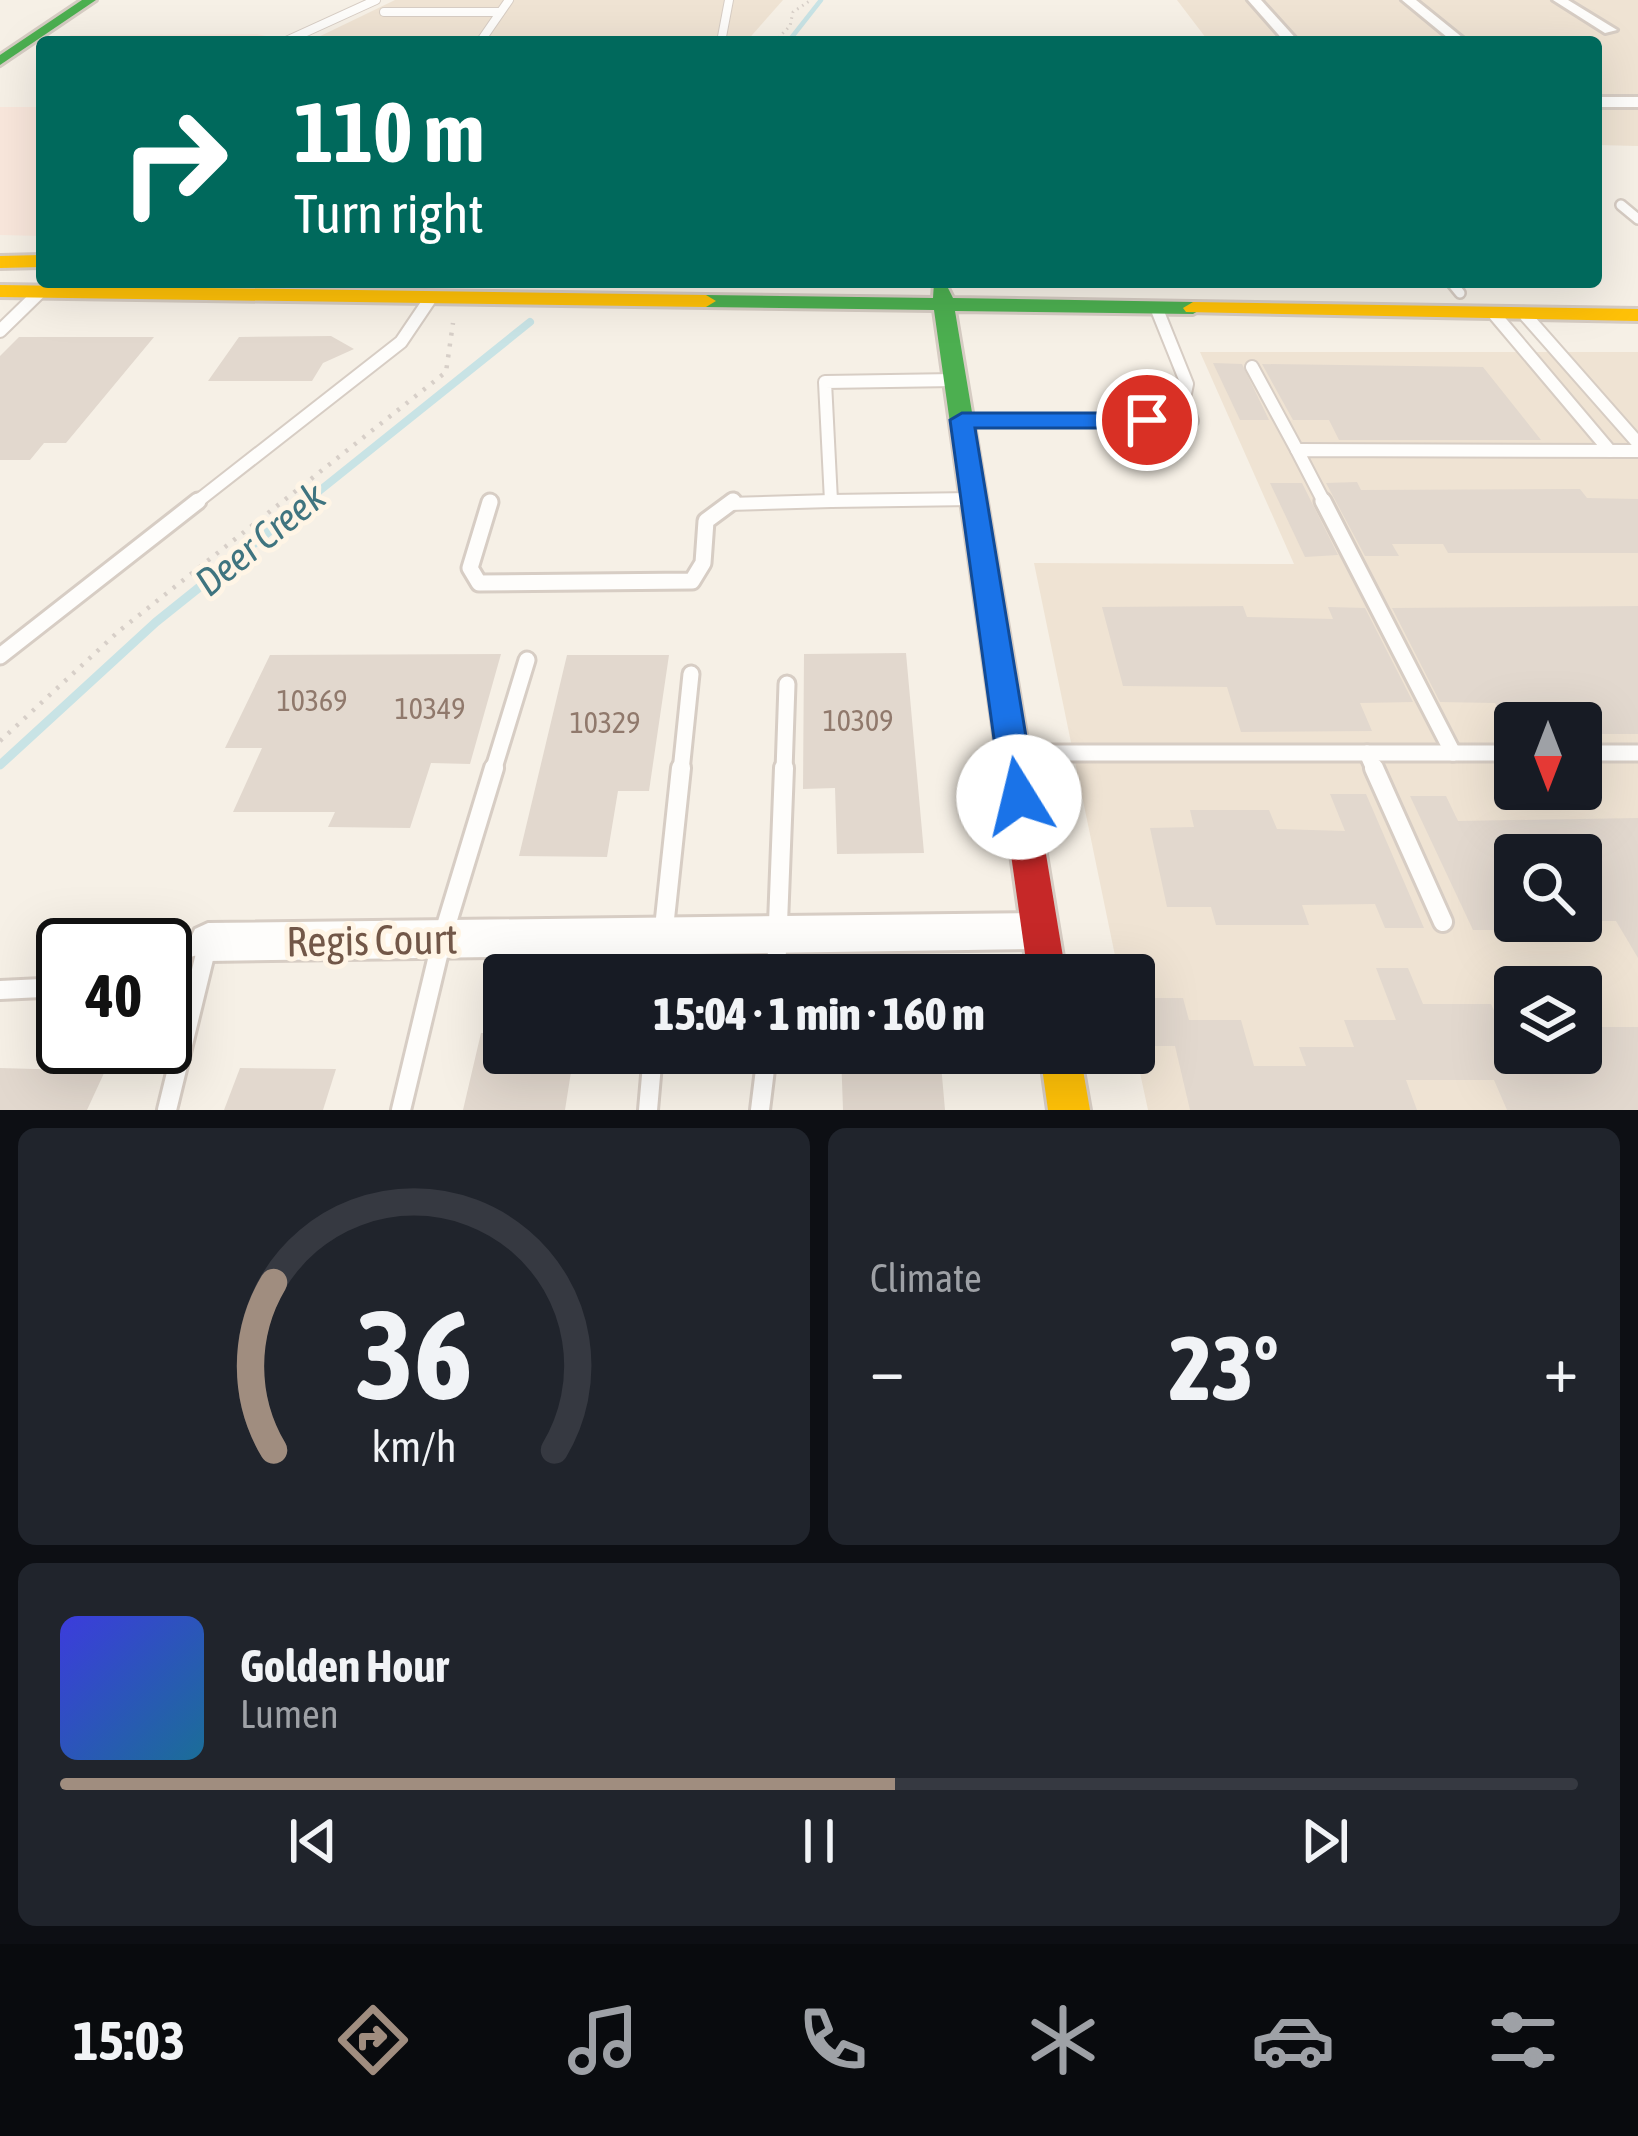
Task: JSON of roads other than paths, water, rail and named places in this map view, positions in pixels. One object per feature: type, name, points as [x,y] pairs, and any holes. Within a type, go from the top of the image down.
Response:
[{"type":"main road","points":[[0,34],[59,0]]},
{"type":"main road","points":[[37,36],[90,0]]},
{"type":"main road","points":[[0,61],[36,37]]},
{"type":"main road","points":[[0,262],[36,261]]},
{"type":"main road","points":[[771,288],[1158,312],[1638,315]]},
{"type":"main road","points":[[0,291],[430,299],[943,298],[1455,288],[1638,294]]},
{"type":"main road","points":[[943,298],[1044,954]]},
{"type":"main road","points":[[1064,1074],[1070,1110]]},
{"type":"street","points":[[1254,0],[1287,36]]},
{"type":"street","points":[[1408,0],[1453,36]]},
{"type":"street","points":[[1559,0],[1610,30]]},
{"type":"street","points":[[1602,102],[1638,102]]},
{"type":"street","name":"Regis Court","points":[[208,942],[1040,932]]},
{"type":"lane","points":[[297,36],[376,0]]},
{"type":"lane","points":[[484,36],[509,0]]},
{"type":"lane","points":[[722,36],[728,0]]},
{"type":"lane","points":[[384,12],[500,12]]},
{"type":"lane","points":[[1621,205],[1638,219]]},
{"type":"lane","points":[[0,331],[41,291]]},
{"type":"lane","points":[[0,656],[401,342],[430,299]]},
{"type":"lane","points":[[962,420],[1192,421],[1184,398],[1187,384],[1158,312]]},
{"type":"lane","points":[[1495,315],[1610,451]]},
{"type":"lane","points":[[1526,316],[1638,447]]},
{"type":"lane","points":[[1252,367],[1453,753]]},
{"type":"lane","points":[[831,501],[826,382],[956,380]]},
{"type":"lane","points":[[1297,450],[1610,451],[1638,447]]},
{"type":"lane","points":[[490,502],[470,568],[479,583],[692,581],[703,563],[706,521],[733,501],[974,499]]},
{"type":"lane","points":[[401,1110],[442,939],[527,661]]},
{"type":"lane","points":[[661,954],[692,674]]},
{"type":"lane","points":[[779,954],[787,684]]},
{"type":"lane","points":[[1012,752],[1494,753]]},
{"type":"lane","points":[[1367,753],[1443,922]]},
{"type":"lane","points":[[1602,753],[1638,753]]},
{"type":"lane","points":[[192,947],[208,942]]},
{"type":"lane","points":[[167,1110],[208,942]]},
{"type":"lane","points":[[0,989],[36,988]]},
{"type":"lane","points":[[648,1110],[651,1074]]},
{"type":"lane","points":[[760,1110],[764,1074]]},
{"type":"waterway","name":"Deer Creek","points":[[793,36],[821,0]]},
{"type":"waterway","name":"Deer Creek","points":[[303,504],[530,322]]},
{"type":"waterway","name":"Deer Creek","points":[[0,765],[156,622],[307,501]]}]
